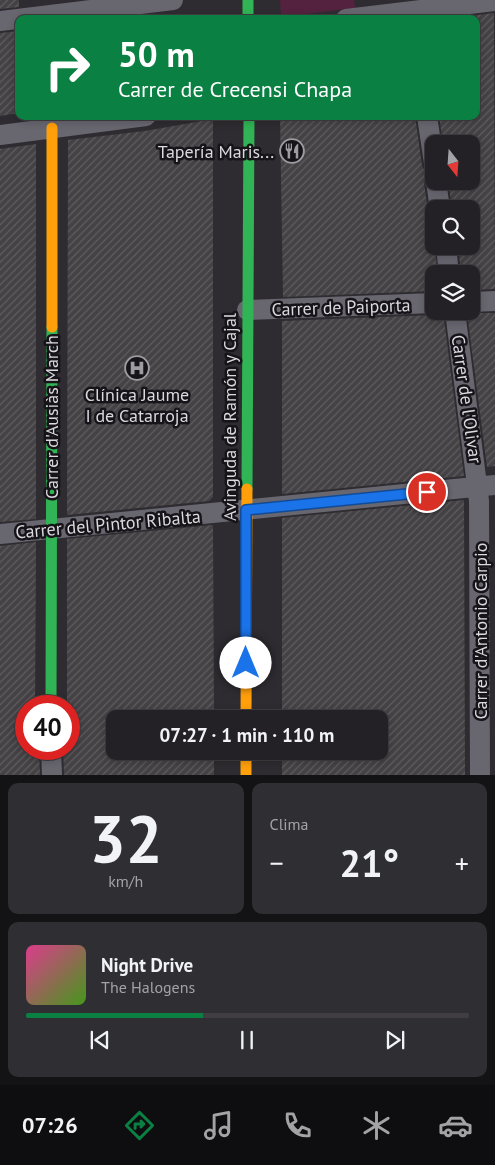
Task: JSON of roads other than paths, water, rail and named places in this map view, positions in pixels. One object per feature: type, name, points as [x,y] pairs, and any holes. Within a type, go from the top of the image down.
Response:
[{"type":"street","points":[[49,15],[173,0]]},
{"type":"street","points":[[248,0],[248,15]]},
{"type":"street","points":[[413,15],[495,1]]},
{"type":"street","points":[[0,21],[15,19]]},
{"type":"street","points":[[0,135],[115,120]]},
{"type":"street","name":"Avinguda de Ramón y Cajal","points":[[246,710],[248,120]]},
{"type":"street","points":[[428,120],[430,135]]},
{"type":"street","name":"Carrer d'Ausiàs March","points":[[51,695],[52,128]]},
{"type":"street","points":[[480,302],[495,301]]},
{"type":"street","name":"Carrer de Paiporta","points":[[247,310],[425,304]]},
{"type":"street","name":"Carrer de l'Olivar","points":[[457,320],[487,486]]},
{"type":"street","name":"Carrer del Pintor Ribalta","points":[[0,534],[487,486]]},
{"type":"street","name":"Carrer d'Antonio Carpio","points":[[480,775],[487,631],[487,486]]},
{"type":"street","points":[[52,760],[52,775]]},
{"type":"street","points":[[246,760],[246,775]]},
{"type":"place","name":"Tapería Maris...","points":[[292,151]]},
{"type":"place","name":"Clínica Jaume I de Catarroja","points":[[137,368]]}]
